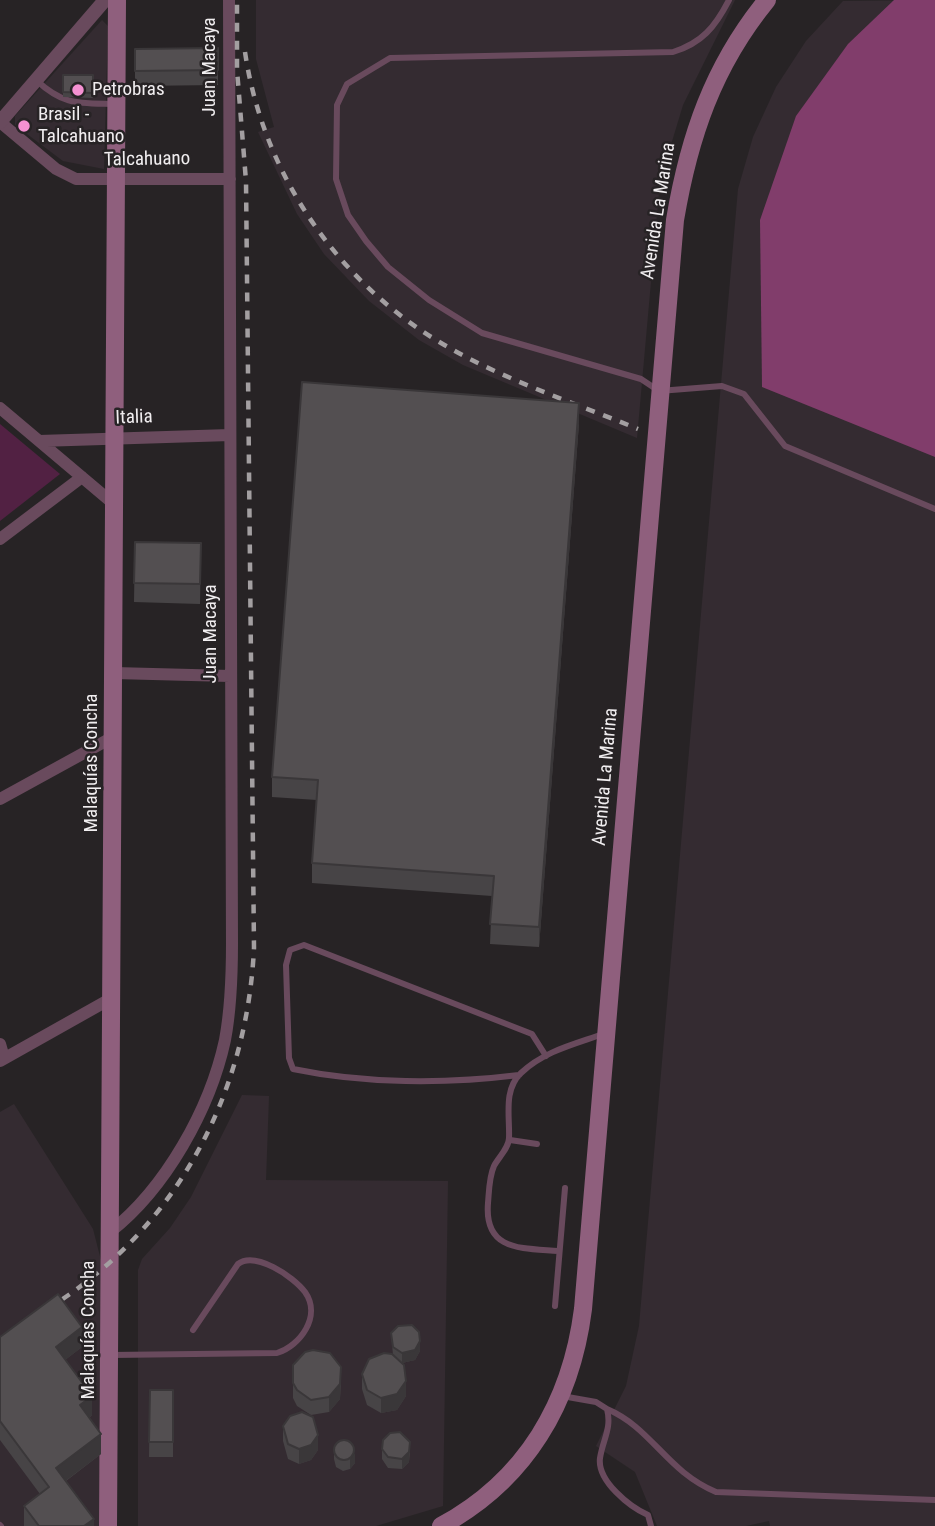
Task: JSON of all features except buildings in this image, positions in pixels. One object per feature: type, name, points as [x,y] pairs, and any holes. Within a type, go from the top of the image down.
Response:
[{"type":"main road","name":"Malaquías Concha","points":[[108,1526],[117,0]]},
{"type":"main road","name":"Avenida La Marina","points":[[441,1526],[479,1502],[512,1473],[538,1440],[562,1396],[575,1354],[583,1309],[671,248],[689,147],[705,101],[724,60],[767,0]]},
{"type":"street","points":[[0,122],[105,0]]},
{"type":"street","name":"Juan Macaya","points":[[110,1232],[140,1204],[179,1147],[210,1087],[225,1037],[232,963],[229,0]]},
{"type":"street","name":"Talcahuano","points":[[0,122],[66,175],[84,180],[230,179]]},
{"type":"street","points":[[0,408],[115,505]]},
{"type":"street","name":"Italia","points":[[39,441],[230,435]]},
{"type":"street","points":[[0,539],[82,477]]},
{"type":"street","points":[[114,673],[230,676]]},
{"type":"street","points":[[0,799],[113,737]]},
{"type":"street","points":[[0,1044],[2,1060],[112,998]]},
{"type":"lane","points":[[729,0],[704,38],[690,47],[673,52],[390,58],[347,84],[337,104],[336,179],[348,215],[388,267],[429,300],[482,333],[641,379],[659,391],[722,386],[744,394],[785,446],[935,509]]},
{"type":"lane","points":[[36,80],[52,95],[67,102],[117,104]]},
{"type":"lane","points":[[546,1056],[532,1034],[461,1004],[304,945],[290,950],[286,965],[289,1058],[293,1069],[318,1074],[381,1079],[476,1080],[519,1074],[546,1056],[605,1033]]},
{"type":"lane","points":[[519,1074],[507,1105],[510,1140],[494,1167],[486,1221],[492,1234],[504,1243],[558,1251]]},
{"type":"lane","points":[[510,1140],[537,1144]]},
{"type":"lane","points":[[555,1306],[565,1188]]},
{"type":"lane","points":[[109,1356],[277,1353],[302,1337],[309,1323],[310,1304],[304,1292],[294,1282],[258,1261],[244,1260],[238,1264],[193,1330]]},
{"type":"lane","points":[[562,1396],[596,1402],[626,1417],[676,1469],[697,1484],[716,1492],[935,1500]]},
{"type":"lane","points":[[607,1409],[610,1423],[600,1460],[601,1472],[631,1507],[649,1515],[651,1526]]},
{"type":"shaded area","points":[[256,0],[735,0],[683,105],[660,181],[637,438],[463,365],[419,340],[369,301],[324,254],[297,214],[258,132],[274,127],[256,59]]},
{"type":"shaded area","points":[[894,0],[935,0],[935,457],[762,387],[760,220],[796,116],[848,44]]},
{"type":"shaded area","points":[[935,0],[935,1526],[770,1526],[769,1521],[746,1526],[657,1526],[635,1472],[596,1446],[626,1386],[639,1326],[738,189],[753,137],[776,87],[806,41],[843,1]]},
{"type":"shaded area","points":[[102,20],[108,26],[104,169],[63,161],[15,125],[15,116]]},
{"type":"shaded area","points":[[0,424],[60,474],[0,521]]},
{"type":"shaded area","points":[[242,1095],[269,1096],[266,1180],[448,1181],[443,1506],[376,1526],[138,1526],[138,1270],[142,1259],[170,1228],[191,1197]]},
{"type":"shaded area","points":[[14,1104],[93,1229],[106,1280],[104,1526],[0,1526],[0,1112]]},
{"type":"railway","points":[[47,1309],[92,1277],[132,1240],[167,1200],[196,1155],[219,1107],[237,1056],[248,1003],[254,948],[246,181],[237,70],[237,0]]},
{"type":"railway","points":[[245,52],[254,97],[269,141],[289,183],[313,223],[341,259],[373,292],[409,322],[471,359],[517,381],[638,429]]},
{"type":"place","name":"Petrobras","points":[[78,90]]},
{"type":"place","name":"Brasil - Talcahuano","points":[[24,126]]}]
